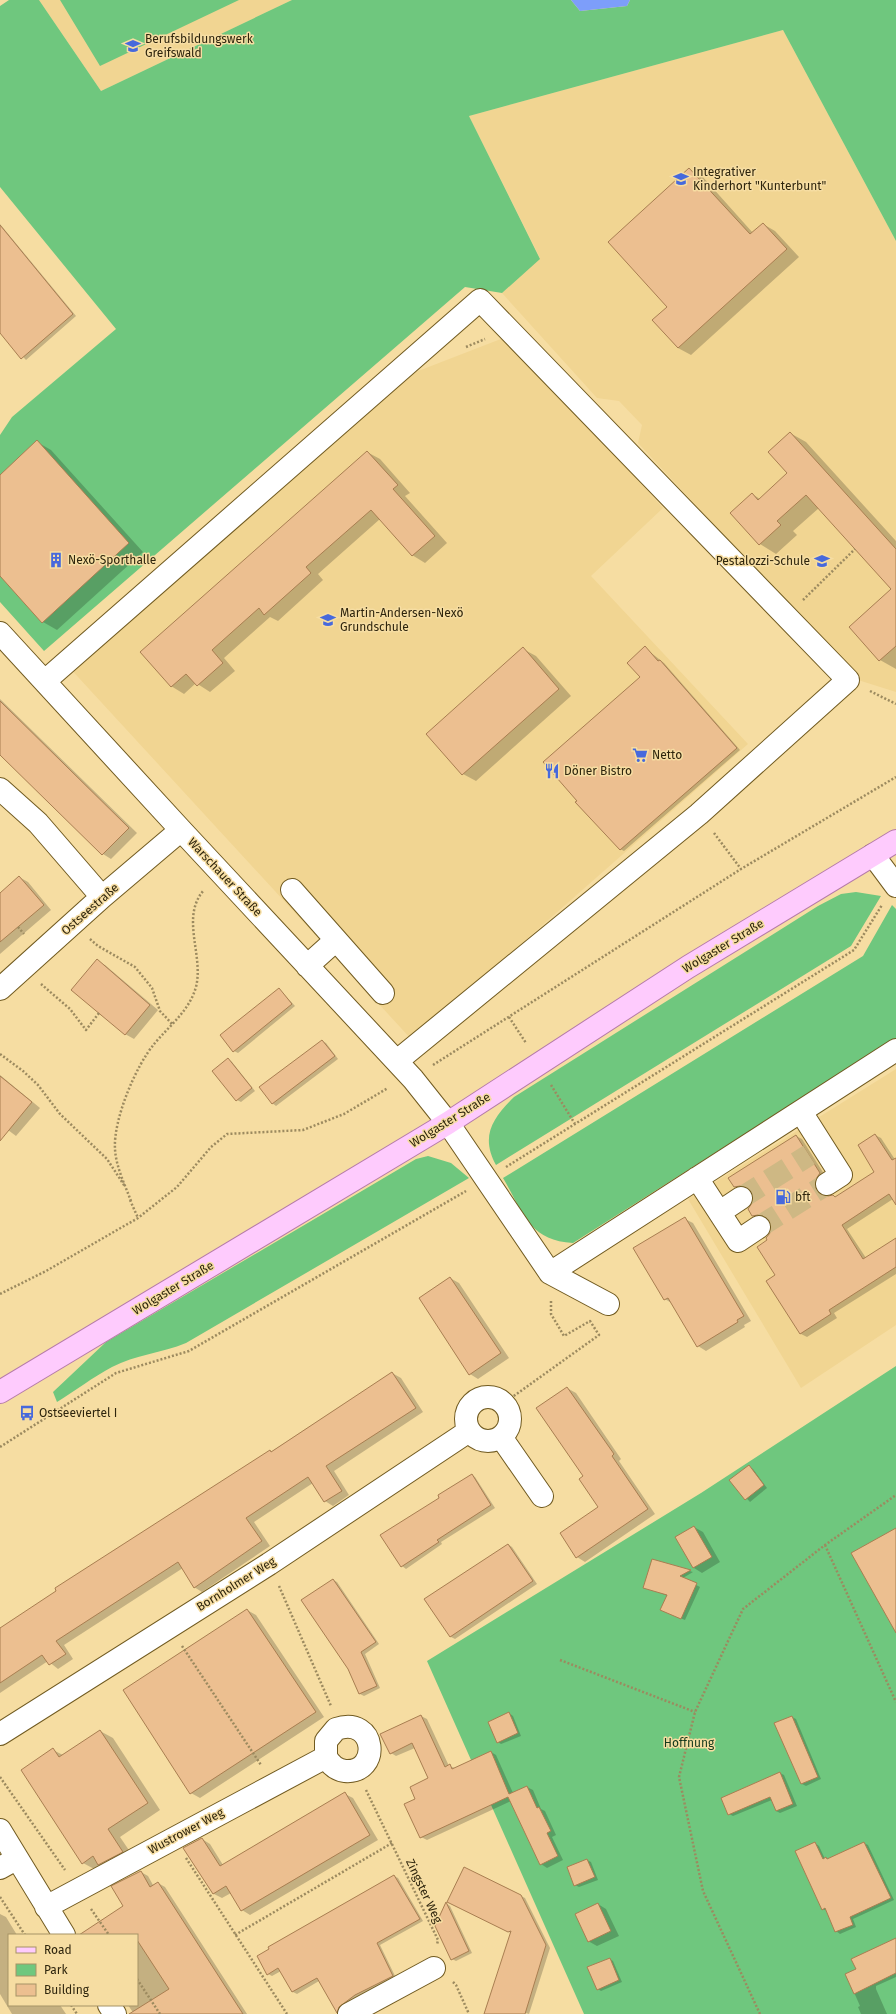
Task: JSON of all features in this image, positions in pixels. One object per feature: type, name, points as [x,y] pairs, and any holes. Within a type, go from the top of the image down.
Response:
[{"type":"main road","name":"Wolgaster Straße","points":[[0,1392],[448,1123],[688,967],[896,841]]},
{"type":"street","points":[[45,681],[480,300],[848,680],[699,814],[397,1062]]},
{"type":"street","name":"Warschauer Straße","points":[[0,633],[412,1079],[448,1123],[550,1274]]},
{"type":"street","points":[[0,789],[38,823],[102,897]]},
{"type":"street","name":"Ostseestraße","points":[[0,989],[102,897],[181,830]]},
{"type":"street","points":[[874,855],[896,886]]},
{"type":"street","points":[[292,890],[383,993]]},
{"type":"street","points":[[307,966],[336,940]]},
{"type":"street","points":[[608,1304],[550,1274],[896,1050]]},
{"type":"street","points":[[801,1112],[815,1150],[842,1175],[827,1184]]},
{"type":"street","points":[[697,1178],[738,1241],[759,1227]]},
{"type":"street","points":[[720,1212],[741,1198]]},
{"type":"street","points":[[486,1396],[494,1396],[504,1403],[510,1411],[511,1418],[510,1426],[501,1437],[488,1441],[481,1440],[469,1431],[466,1416],[473,1402],[486,1396]]},
{"type":"street","name":"Bornholmer Weg","points":[[0,1734],[269,1564],[469,1431]]},
{"type":"street","points":[[501,1437],[542,1496]]},
{"type":"street","points":[[351,1726],[358,1729],[368,1741],[369,1755],[366,1761],[357,1769],[341,1771],[330,1763],[326,1756],[326,1741],[330,1734],[341,1728],[351,1726]]},
{"type":"street","name":"Wustrower Weg","points":[[46,1907],[326,1756]]},
{"type":"street","points":[[0,1830],[8,1863],[46,1907],[63,1934]]},
{"type":"street","points":[[349,2014],[434,1968]]},
{"type":"path","points":[[786,615],[855,549]]},
{"type":"path","points":[[848,680],[896,704]]},
{"type":"path","points":[[0,1294],[46,1271],[138,1218],[177,1187],[211,1146],[227,1134],[303,1130],[344,1114],[394,1084],[412,1079],[741,869],[896,777]]},
{"type":"path","points":[[699,814],[741,869]]},
{"type":"path","points":[[131,1201],[115,1149],[121,1111],[136,1071],[151,1047],[173,1025],[188,1006],[196,985],[198,961],[193,922],[193,908],[198,897],[207,887]]},
{"type":"path","points":[[86,936],[98,946],[135,967],[152,988],[160,1011],[173,1025]]},
{"type":"path","points":[[26,965],[49,992],[70,1009],[86,1030],[99,1013]]},
{"type":"path","points":[[509,1017],[528,1047]]},
{"type":"path","points":[[0,1054],[23,1071],[38,1085],[60,1114],[107,1159],[116,1171],[138,1218]]},
{"type":"path","points":[[549,1080],[575,1124]]},
{"type":"path","points":[[504,1403],[599,1335],[590,1321],[564,1336],[551,1314],[550,1274]]},
{"type":"path","points":[[760,2014],[704,1891],[679,1777],[695,1712],[743,1609],[825,1545],[896,1495]]},
{"type":"path","points":[[825,1545],[896,1702]]},
{"type":"path","points":[[269,1564],[341,1728]]},
{"type":"path","points":[[169,1627],[273,1784]]},
{"type":"path","points":[[560,1660],[695,1712]]},
{"type":"path","name":"Zingster Weg","points":[[357,1769],[438,1940],[434,1968]]},
{"type":"path","points":[[0,1777],[42,1837]]},
{"type":"path","points":[[173,1838],[287,2014]]},
{"type":"path","points":[[236,1935],[392,1843]]},
{"type":"path","points":[[0,1897],[24,1934]]},
{"type":"path","points":[[434,1968],[456,1985],[469,2014]]},
{"type":"path","points":[[138,1981],[160,2014]]},
{"type":"shaded area","name":"Berufsbildungswerk Greifswald","points":[[39,0],[292,0],[101,91]]},
{"type":"shaded area","name":"Integrativer Kinderhort \"Kunterbunt\"","points":[[783,30],[896,241],[896,692],[858,680],[638,443],[642,425],[619,401],[597,398],[502,293],[540,258],[469,116]]},
{"type":"shaded area","points":[[506,337],[663,508],[591,576],[748,744],[412,1040],[67,665],[395,380]]},
{"type":"shaded area","points":[[896,1069],[896,1325],[801,1388],[688,1199]]},
{"type":"green space","points":[[9,0],[39,0],[101,91],[292,0],[571,0],[580,11],[627,6],[630,0],[896,0],[896,241],[783,30],[469,116],[540,259],[502,293],[465,287],[44,651],[0,602],[0,435],[12,417],[116,329],[0,187],[0,6]]},
{"type":"green space","points":[[60,0],[239,0],[100,66]]},
{"type":"green space","points":[[856,892],[881,896],[851,946],[496,1165],[491,1155],[489,1145],[491,1128],[500,1112],[514,1097],[818,906],[841,894]]},
{"type":"green space","points":[[892,905],[896,909],[896,1038],[573,1243],[558,1241],[546,1237],[537,1231],[522,1213],[503,1178],[863,956]]},
{"type":"green space","points":[[428,1156],[451,1163],[469,1178],[186,1343],[112,1367],[57,1402],[53,1392],[106,1342],[416,1159]]},
{"type":"green space","name":"Hoffnung","points":[[896,1366],[896,2014],[584,2014],[427,1661],[701,1493]]},
{"type":"water","points":[[571,0],[630,0],[627,6],[580,11]]},
{"type":"building","points":[[689,168],[750,234],[763,223],[787,249],[678,348],[652,320],[667,307],[608,242]]},
{"type":"building","points":[[0,225],[73,314],[21,359],[0,333]]},
{"type":"building","points":[[790,432],[896,549],[896,646],[879,661],[849,627],[891,589],[806,495],[777,521],[781,525],[759,545],[730,513],[752,493],[758,500],[787,473],[768,452]]},
{"type":"building","name":"Nexö-Sporthalle","points":[[37,440],[129,543],[42,623],[0,576],[0,475]]},
{"type":"building","points":[[367,451],[398,485],[393,489],[435,536],[412,556],[371,510],[306,567],[311,573],[264,615],[259,608],[212,650],[223,663],[197,686],[186,674],[171,687],[140,652]]},
{"type":"building","name":"Netto","points":[[645,646],[658,661],[660,660],[737,748],[620,850],[575,802],[577,801],[543,762],[640,677],[627,663]]},
{"type":"building","points":[[523,647],[559,689],[462,775],[426,734]]},
{"type":"building","points":[[0,701],[129,828],[102,855],[0,755]]},
{"type":"building","points":[[19,876],[44,905],[0,942],[0,893]]},
{"type":"building","points":[[97,959],[150,1005],[125,1035],[71,990]]},
{"type":"building","points":[[279,988],[292,1004],[233,1052],[220,1035]]},
{"type":"building","points":[[322,1040],[335,1056],[272,1104],[259,1087]]},
{"type":"building","points":[[228,1058],[252,1088],[236,1101],[212,1071]]},
{"type":"building","points":[[0,1076],[32,1102],[0,1141]]},
{"type":"building","points":[[875,1134],[892,1160],[896,1158],[896,1205],[889,1194],[842,1225],[863,1259],[896,1238],[896,1267],[829,1310],[831,1314],[800,1334],[766,1281],[775,1275],[757,1247],[767,1240],[766,1238],[770,1233],[771,1227],[770,1220],[764,1216],[752,1216],[748,1209],[752,1203],[752,1191],[746,1187],[734,1187],[728,1178],[796,1135],[820,1173],[816,1179],[816,1190],[822,1195],[833,1195],[835,1197],[874,1172],[858,1145]]},
{"type":"building","points":[[685,1217],[744,1316],[737,1320],[738,1322],[697,1347],[668,1298],[664,1300],[633,1248]]},
{"type":"building","points":[[450,1277],[501,1353],[469,1375],[419,1298]]},
{"type":"building","points":[[392,1372],[416,1408],[326,1466],[342,1491],[324,1502],[308,1477],[246,1518],[262,1541],[194,1588],[178,1562],[56,1641],[66,1654],[49,1665],[42,1655],[0,1683],[0,1628],[56,1591],[55,1588],[270,1450],[271,1452]]},
{"type":"building","points":[[567,1387],[614,1454],[612,1456],[648,1509],[576,1558],[560,1533],[598,1507],[579,1479],[583,1476],[536,1408]]},
{"type":"building","points":[[749,1465],[764,1485],[745,1500],[729,1480]]},
{"type":"building","points":[[472,1474],[491,1505],[437,1540],[439,1542],[401,1567],[380,1535],[439,1498],[438,1495]]},
{"type":"building","points":[[694,1526],[712,1557],[693,1568],[675,1537]]},
{"type":"building","points":[[896,1528],[896,1633],[851,1553]]},
{"type":"building","points":[[508,1544],[533,1581],[450,1637],[424,1599]]},
{"type":"building","points":[[652,1559],[691,1570],[680,1576],[697,1583],[681,1619],[660,1610],[667,1595],[643,1588]]},
{"type":"building","points":[[333,1579],[376,1642],[361,1652],[377,1686],[359,1694],[348,1669],[301,1600]]},
{"type":"building","points":[[247,1609],[316,1712],[190,1794],[123,1690]]},
{"type":"building","points":[[509,1712],[518,1733],[497,1743],[488,1722]]},
{"type":"building","points":[[421,1715],[445,1767],[450,1764],[452,1769],[491,1751],[509,1794],[527,1786],[537,1808],[539,1807],[551,1831],[547,1833],[558,1856],[540,1865],[508,1797],[420,1838],[404,1804],[415,1799],[410,1787],[428,1778],[412,1743],[390,1754],[380,1734]]},
{"type":"building","points":[[792,1716],[818,1777],[801,1784],[774,1723]]},
{"type":"building","points":[[100,1730],[148,1803],[108,1829],[123,1852],[98,1865],[93,1856],[82,1864],[21,1770],[53,1748],[59,1757]]},
{"type":"building","points":[[780,1772],[793,1804],[776,1811],[770,1797],[728,1815],[721,1798]]},
{"type":"building","points":[[345,1792],[370,1835],[241,1911],[226,1886],[213,1894],[183,1848],[202,1838],[220,1866]]},
{"type":"building","points":[[815,1842],[823,1859],[826,1857],[827,1859],[864,1842],[891,1898],[850,1917],[853,1925],[835,1932],[825,1908],[822,1910],[795,1851]]},
{"type":"building","points":[[587,1859],[595,1877],[574,1886],[567,1867]]},
{"type":"building","points":[[464,1867],[521,1895],[546,1945],[525,2014],[484,2014],[511,1931],[508,1932],[447,1902]]},
{"type":"building","points":[[141,1871],[150,1887],[158,1882],[243,2014],[129,2014],[169,1989],[138,1942],[138,1934],[81,1934],[123,1906],[111,1886]]},
{"type":"building","points":[[394,1875],[420,1919],[377,1943],[393,1976],[355,1995],[339,2007],[337,2013],[317,1978],[292,1992],[278,1968],[267,1975],[257,1956],[269,1949],[268,1947]]},
{"type":"building","points":[[446,1902],[469,1951],[451,1960],[435,1926]]},
{"type":"building","points":[[598,1903],[611,1931],[588,1942],[575,1914]]},
{"type":"building","points":[[896,1938],[896,1973],[854,1994],[845,1974],[856,1969],[851,1959]]},
{"type":"building","points":[[610,1958],[619,1980],[597,1990],[587,1967]]},
{"type":"tunnel","points":[[741,1198],[809,1155]]},
{"type":"tunnel","points":[[759,1227],[827,1184]]},
{"type":"place","name":"Berufsbildungswerk Greifswald","points":[[133,46]]},
{"type":"place","name":"Integrativer Kinderhort \"Kunterbunt\"","points":[[681,179]]},
{"type":"place","name":"Nexö-Sporthalle","points":[[56,560]]},
{"type":"place","name":"Pestalozzi-Schule","points":[[822,561]]},
{"type":"place","name":"Martin-Andersen-Nexö Grundschule","points":[[328,620]]},
{"type":"place","name":"Netto","points":[[640,755]]},
{"type":"place","name":"Döner Bistro","points":[[552,771]]},
{"type":"place","name":"bft","points":[[783,1197]]},
{"type":"place","name":"Ostseeviertel I","points":[[27,1413]]}]
